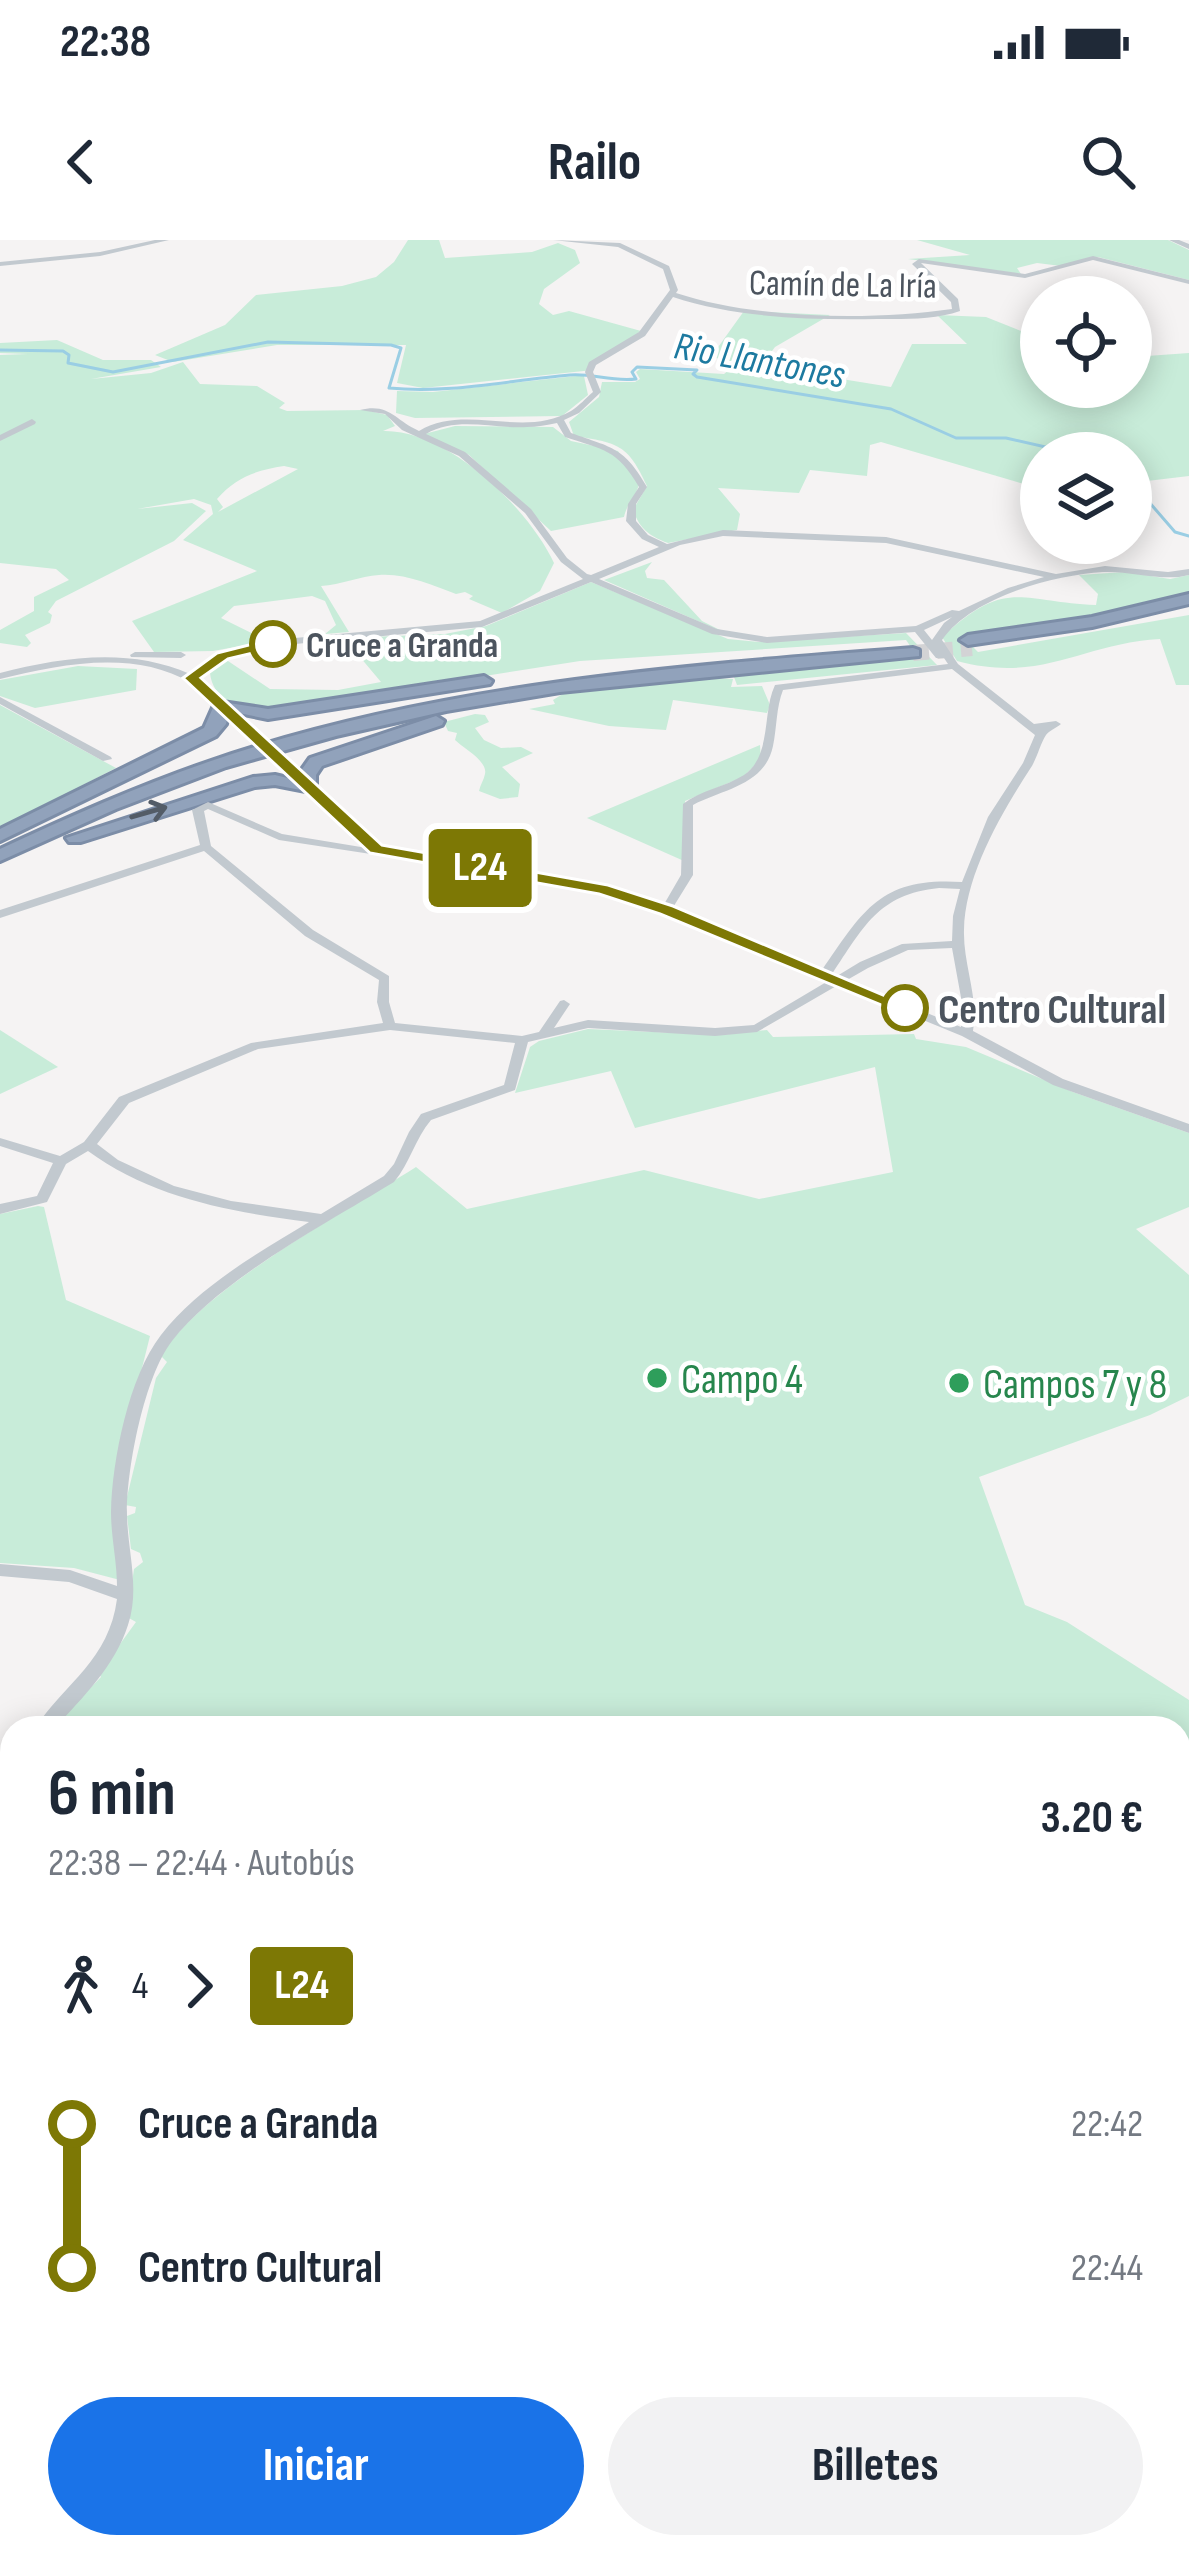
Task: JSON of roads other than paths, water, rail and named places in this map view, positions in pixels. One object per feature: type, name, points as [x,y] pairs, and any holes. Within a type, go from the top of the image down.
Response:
[{"type":"highway","points":[[970,644],[1102,628],[1189,603]]},
{"type":"highway","points":[[0,840],[162,775],[298,731],[503,684],[913,643]]},
{"type":"highway","points":[[0,840],[210,731],[268,714],[501,679],[678,666]]},
{"type":"highway","points":[[0,868],[127,819],[515,698],[678,666]]},
{"type":"highway","points":[[0,856],[172,782],[304,739],[509,692],[678,666]]},
{"type":"highway","points":[[210,731],[218,724],[222,705],[268,714]]},
{"type":"highway","points":[[254,782],[275,780],[310,789],[308,775],[316,762]]},
{"type":"street","points":[[0,264],[118,251],[165,240]]},
{"type":"street","points":[[420,434],[441,425],[560,422],[594,397],[597,388],[590,367],[607,351],[646,330],[671,294],[674,286],[666,268],[617,242],[557,240]]},
{"type":"street","points":[[1173,240],[1189,248]]},
{"type":"street","name":"Camín de La Iría","points":[[671,294],[719,308],[919,315],[953,312],[958,307],[916,264],[919,261],[1025,276],[1093,258],[1189,281]]},
{"type":"street","points":[[368,409],[387,412],[397,423],[462,454],[522,505],[564,560],[591,579],[715,632],[745,639],[913,643],[952,663],[1037,730],[1029,765],[1000,806],[968,886],[953,944],[967,1005],[966,1034]]},
{"type":"street","points":[[0,438],[32,422]]},
{"type":"street","points":[[560,422],[568,435],[609,444],[625,454],[644,487],[632,504],[631,521],[645,537],[667,547]]},
{"type":"street","points":[[191,678],[242,649],[337,635],[465,628],[667,547],[723,533],[878,539],[1055,575]]},
{"type":"street","points":[[552,594],[564,560]]},
{"type":"street","points":[[913,643],[964,609],[1055,575],[1111,569],[1189,572]]},
{"type":"street","points":[[952,663],[937,640],[964,609]]},
{"type":"street","points":[[0,676],[110,655],[181,655]]},
{"type":"street","points":[[80,662],[136,663],[191,678],[377,850]]},
{"type":"street","points":[[667,910],[687,874],[688,805],[761,767],[768,754],[767,726],[779,687],[952,663]]},
{"type":"street","points":[[0,700],[107,759]]},
{"type":"street","points":[[390,1025],[383,1002],[385,979],[310,933],[206,847],[198,810],[208,806],[279,837],[556,879],[667,910],[966,1034],[1058,1082],[1189,1129]]},
{"type":"street","points":[[0,914],[206,847]]},
{"type":"street","points":[[830,977],[877,904],[917,886],[968,886]]},
{"type":"street","points":[[544,1034],[562,1007],[566,1018],[588,1024],[715,1032],[757,1028],[830,977],[906,947],[953,944]]},
{"type":"street","points":[[0,1209],[42,1198],[62,1161],[89,1145],[118,1106],[139,1092],[255,1046],[390,1025],[522,1040],[588,1024]]},
{"type":"street","points":[[54,1716],[111,1648],[126,1596],[119,1498],[153,1358],[188,1316],[396,1174],[426,1118],[510,1087],[522,1040]]},
{"type":"street","points":[[0,1142],[62,1161]]},
{"type":"street","points":[[89,1145],[122,1170],[194,1194],[324,1219]]},
{"type":"street","points":[[0,1570],[70,1576],[126,1596]]},
{"type":"waterway","name":"Rio Llantones","points":[[0,350],[63,351],[69,355],[68,363],[113,372],[268,342],[391,345],[401,348],[389,388],[412,389],[570,375],[636,379],[632,372],[637,367],[697,370],[693,374],[697,377],[891,409],[956,438],[1020,441]]},
{"type":"waterway","name":"Rio Llantones","points":[[1152,505],[1175,532],[1189,536]]},
{"type":"tunnel","points":[[913,653],[972,648]]},
{"type":"place","name":"Cruce a Granda","points":[[273,644]]},
{"type":"place","name":"Centro Cultural","points":[[905,1008]]},
{"type":"place","name":"Campo 4","points":[[657,1378]]},
{"type":"place","name":"Campos 7 y 8","points":[[959,1383]]}]
